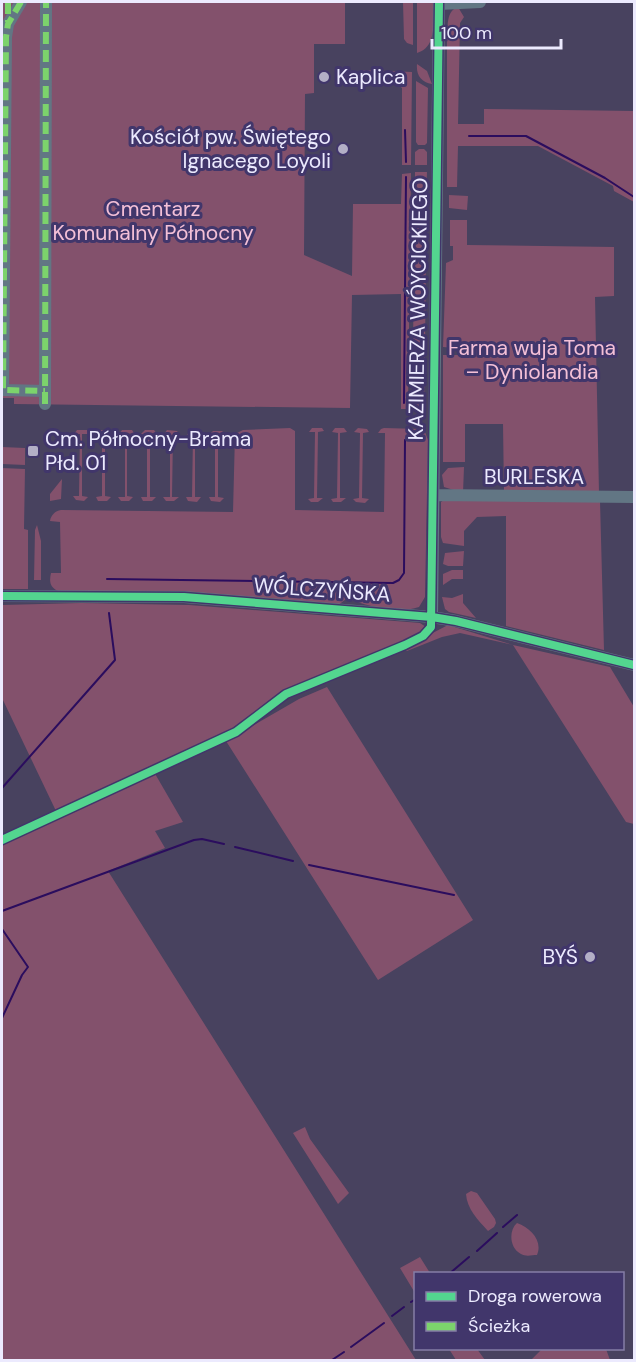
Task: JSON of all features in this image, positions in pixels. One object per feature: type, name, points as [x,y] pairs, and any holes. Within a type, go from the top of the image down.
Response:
[{"type":"street","points":[[8,2],[3,390],[45,391]]},
{"type":"street","points":[[8,24],[21,2]]},
{"type":"street","points":[[45,404],[46,2]]},
{"type":"street","points":[[440,3],[480,2]]},
{"type":"street","name":"KAZIMIERZA WÓYCICKIEGO","points":[[432,617],[440,3]]},
{"type":"street","name":"BURLESKA","points":[[434,495],[634,497]]},
{"type":"street","name":"WÓLCZYŃSKA","points":[[2,596],[184,597],[432,617],[634,665]]},
{"type":"green space","name":"Cmentarz Komunalny Północny","points":[[2,2],[345,2],[345,44],[314,44],[314,93],[305,94],[304,255],[352,276],[353,204],[401,204],[402,174],[411,173],[408,409],[401,409],[401,294],[352,295],[350,408],[14,404],[14,398],[2,398]]},
{"type":"green space","points":[[403,2],[413,2],[413,45],[404,39]]},
{"type":"green space","points":[[417,2],[433,2],[433,32],[428,45],[417,53]]},
{"type":"green space","points":[[458,7],[464,17],[460,23],[458,124],[484,124],[484,109],[634,111],[634,202],[614,191],[613,186],[538,146],[458,146],[457,187],[447,187],[447,28],[451,12]]},
{"type":"green space","points":[[417,64],[427,71],[432,84],[420,77]]},
{"type":"green space","points":[[360,71],[412,72],[411,165],[402,165],[402,88],[391,77],[369,76]]},
{"type":"green space","points":[[416,81],[428,88],[427,143],[425,145],[418,145],[416,142]]},
{"type":"green space","points":[[419,149],[427,152],[427,165],[415,165],[415,152]]},
{"type":"green space","points":[[415,172],[427,172],[424,248],[414,248]]},
{"type":"green space","points":[[449,195],[468,196],[467,210],[449,208]]},
{"type":"green space","name":"Farma wuja Toma – Dyniolandia","points":[[450,220],[467,220],[467,245],[614,247],[614,296],[595,297],[599,493],[504,493],[503,424],[465,424],[465,462],[443,462],[443,355],[465,355],[466,349],[443,347],[446,263],[453,260],[453,246],[450,246]]},
{"type":"green space","points":[[423,252],[426,255],[425,346],[422,348],[413,346],[414,256]]},
{"type":"green space","points":[[416,352],[425,354],[424,407],[413,411],[413,354]]},
{"type":"green space","points":[[290,428],[295,431],[295,510],[384,512],[385,433],[378,433],[384,428],[420,429],[425,432],[428,440],[425,597],[419,607],[392,610],[346,599],[337,606],[181,592],[58,591],[52,586],[51,573],[61,573],[60,522],[50,521],[55,512],[61,510],[233,512],[235,434],[243,430]]},
{"type":"green space","points":[[312,428],[322,428],[324,431],[318,432],[317,498],[323,498],[318,502],[311,502],[308,499],[314,498],[315,432],[309,432]]},
{"type":"green space","points":[[335,428],[344,428],[347,432],[340,433],[340,498],[346,498],[341,502],[333,502],[331,499],[337,498],[338,433],[332,432]]},
{"type":"green space","points":[[358,428],[367,429],[369,432],[363,433],[362,498],[369,499],[365,503],[356,502],[353,499],[359,498],[360,433],[354,432]]},
{"type":"green space","points":[[77,430],[87,430],[89,434],[82,434],[82,496],[88,497],[84,501],[76,500],[73,496],[79,496],[80,434],[74,434]]},
{"type":"green space","points":[[100,430],[109,430],[111,434],[105,434],[105,496],[111,497],[107,501],[98,501],[96,497],[102,496],[102,434],[96,434]]},
{"type":"green space","points":[[122,430],[132,430],[134,433],[127,434],[127,496],[133,497],[129,501],[121,501],[118,497],[125,497],[125,434],[119,434]]},
{"type":"green space","points":[[145,430],[154,430],[157,434],[150,435],[150,497],[156,497],[152,501],[143,501],[141,497],[147,497],[147,435],[141,434]]},
{"type":"green space","points":[[167,430],[177,431],[179,434],[173,435],[172,497],[179,497],[174,501],[166,501],[163,497],[170,497],[170,435],[164,434]]},
{"type":"green space","points":[[190,430],[200,431],[202,435],[195,435],[195,497],[201,497],[197,502],[188,501],[186,497],[192,497],[193,435],[187,435]]},
{"type":"green space","points":[[213,431],[222,431],[225,434],[218,435],[218,497],[224,498],[220,502],[211,501],[209,497],[215,497],[215,435],[209,435]]},
{"type":"green space","points":[[2,447],[25,448],[25,465],[2,464]]},
{"type":"green space","points":[[464,467],[463,493],[444,487],[442,475],[448,468]]},
{"type":"green space","points":[[2,468],[25,469],[24,529],[28,530],[28,589],[2,589]]},
{"type":"green space","points":[[62,479],[61,499],[50,501],[50,494]]},
{"type":"green space","points":[[444,500],[600,501],[604,650],[506,626],[506,516],[477,517],[464,531],[464,546],[443,543],[441,502]]},
{"type":"green space","points":[[37,525],[41,541],[41,580],[34,580]]},
{"type":"green space","points":[[464,551],[463,566],[443,564],[445,553]]},
{"type":"green space","points":[[452,570],[463,570],[463,579],[452,579],[443,585],[443,574]]},
{"type":"green space","points":[[463,594],[463,603],[476,618],[445,609],[442,597],[452,598]]},
{"type":"green space","points":[[81,603],[189,605],[420,623],[426,627],[412,637],[281,693],[241,726],[56,811],[2,698],[2,605]]},
{"type":"green space","points":[[448,625],[513,645],[460,633],[442,637],[407,651],[404,648]]},
{"type":"green space","points":[[513,645],[610,667],[634,707],[634,824],[626,822]]},
{"type":"green space","points":[[327,687],[473,920],[378,980],[226,741],[299,699]]},
{"type":"green space","points":[[154,772],[183,822],[155,831],[165,848],[108,871],[416,1360],[2,1360],[2,843]]},
{"type":"green space","points":[[305,1127],[310,1139],[349,1193],[338,1204],[293,1133]]},
{"type":"green space","points":[[471,1191],[477,1193],[495,1219],[494,1227],[488,1231],[468,1205],[466,1194]]},
{"type":"green space","points":[[517,1223],[527,1228],[537,1240],[537,1255],[523,1255],[514,1248],[511,1235]]},
{"type":"green space","points":[[420,1257],[429,1272],[414,1272],[414,1291],[400,1268]]},
{"type":"green space","points":[[450,1350],[478,1350],[485,1360],[456,1360]]},
{"type":"green space","points":[[541,1350],[606,1350],[610,1360],[531,1360]]},
{"type":"waterway","points":[[405,130],[406,162]]},
{"type":"waterway","points":[[469,136],[526,136],[605,178],[634,197]]},
{"type":"waterway","points":[[404,403],[406,177]]},
{"type":"waterway","points":[[107,579],[393,583],[399,580],[404,573],[405,440]]},
{"type":"waterway","points":[[2,788],[115,660],[109,613]]},
{"type":"waterway","points":[[2,911],[194,840],[202,839],[224,844]]},
{"type":"waterway","points":[[235,847],[293,861]]},
{"type":"waterway","points":[[309,865],[454,895]]},
{"type":"waterway","points":[[2,929],[28,967],[2,1018]]},
{"type":"waterway","points":[[503,1227],[517,1215]]},
{"type":"waterway","points":[[477,1251],[497,1233]]},
{"type":"waterway","points":[[451,1272],[469,1257]]},
{"type":"waterway","points":[[392,1316],[404,1307]]},
{"type":"waterway","points":[[351,1347],[384,1323]]},
{"type":"waterway","points":[[332,1360],[344,1352]]},
{"type":"marked path","points":[[8,2],[8,22]]},
{"type":"marked path","points":[[21,2],[8,24],[6,37],[3,390],[45,391]]},
{"type":"marked path","points":[[45,404],[46,2]]},
{"type":"cycle path","points":[[2,840],[236,732],[286,694],[405,645],[423,636],[431,627],[439,2]]},
{"type":"cycle path","points":[[2,596],[184,597],[432,617],[634,665]]},
{"type":"place","name":"Kaplica","points":[[324,77]]},
{"type":"place","name":"Kościół pw. Świętego Ignacego Loyoli","points":[[343,149]]},
{"type":"place","name":"Cm. Północny-Brama Płd. 01","points":[[33,451]]},
{"type":"place","name":"BYŚ","points":[[590,957]]}]
